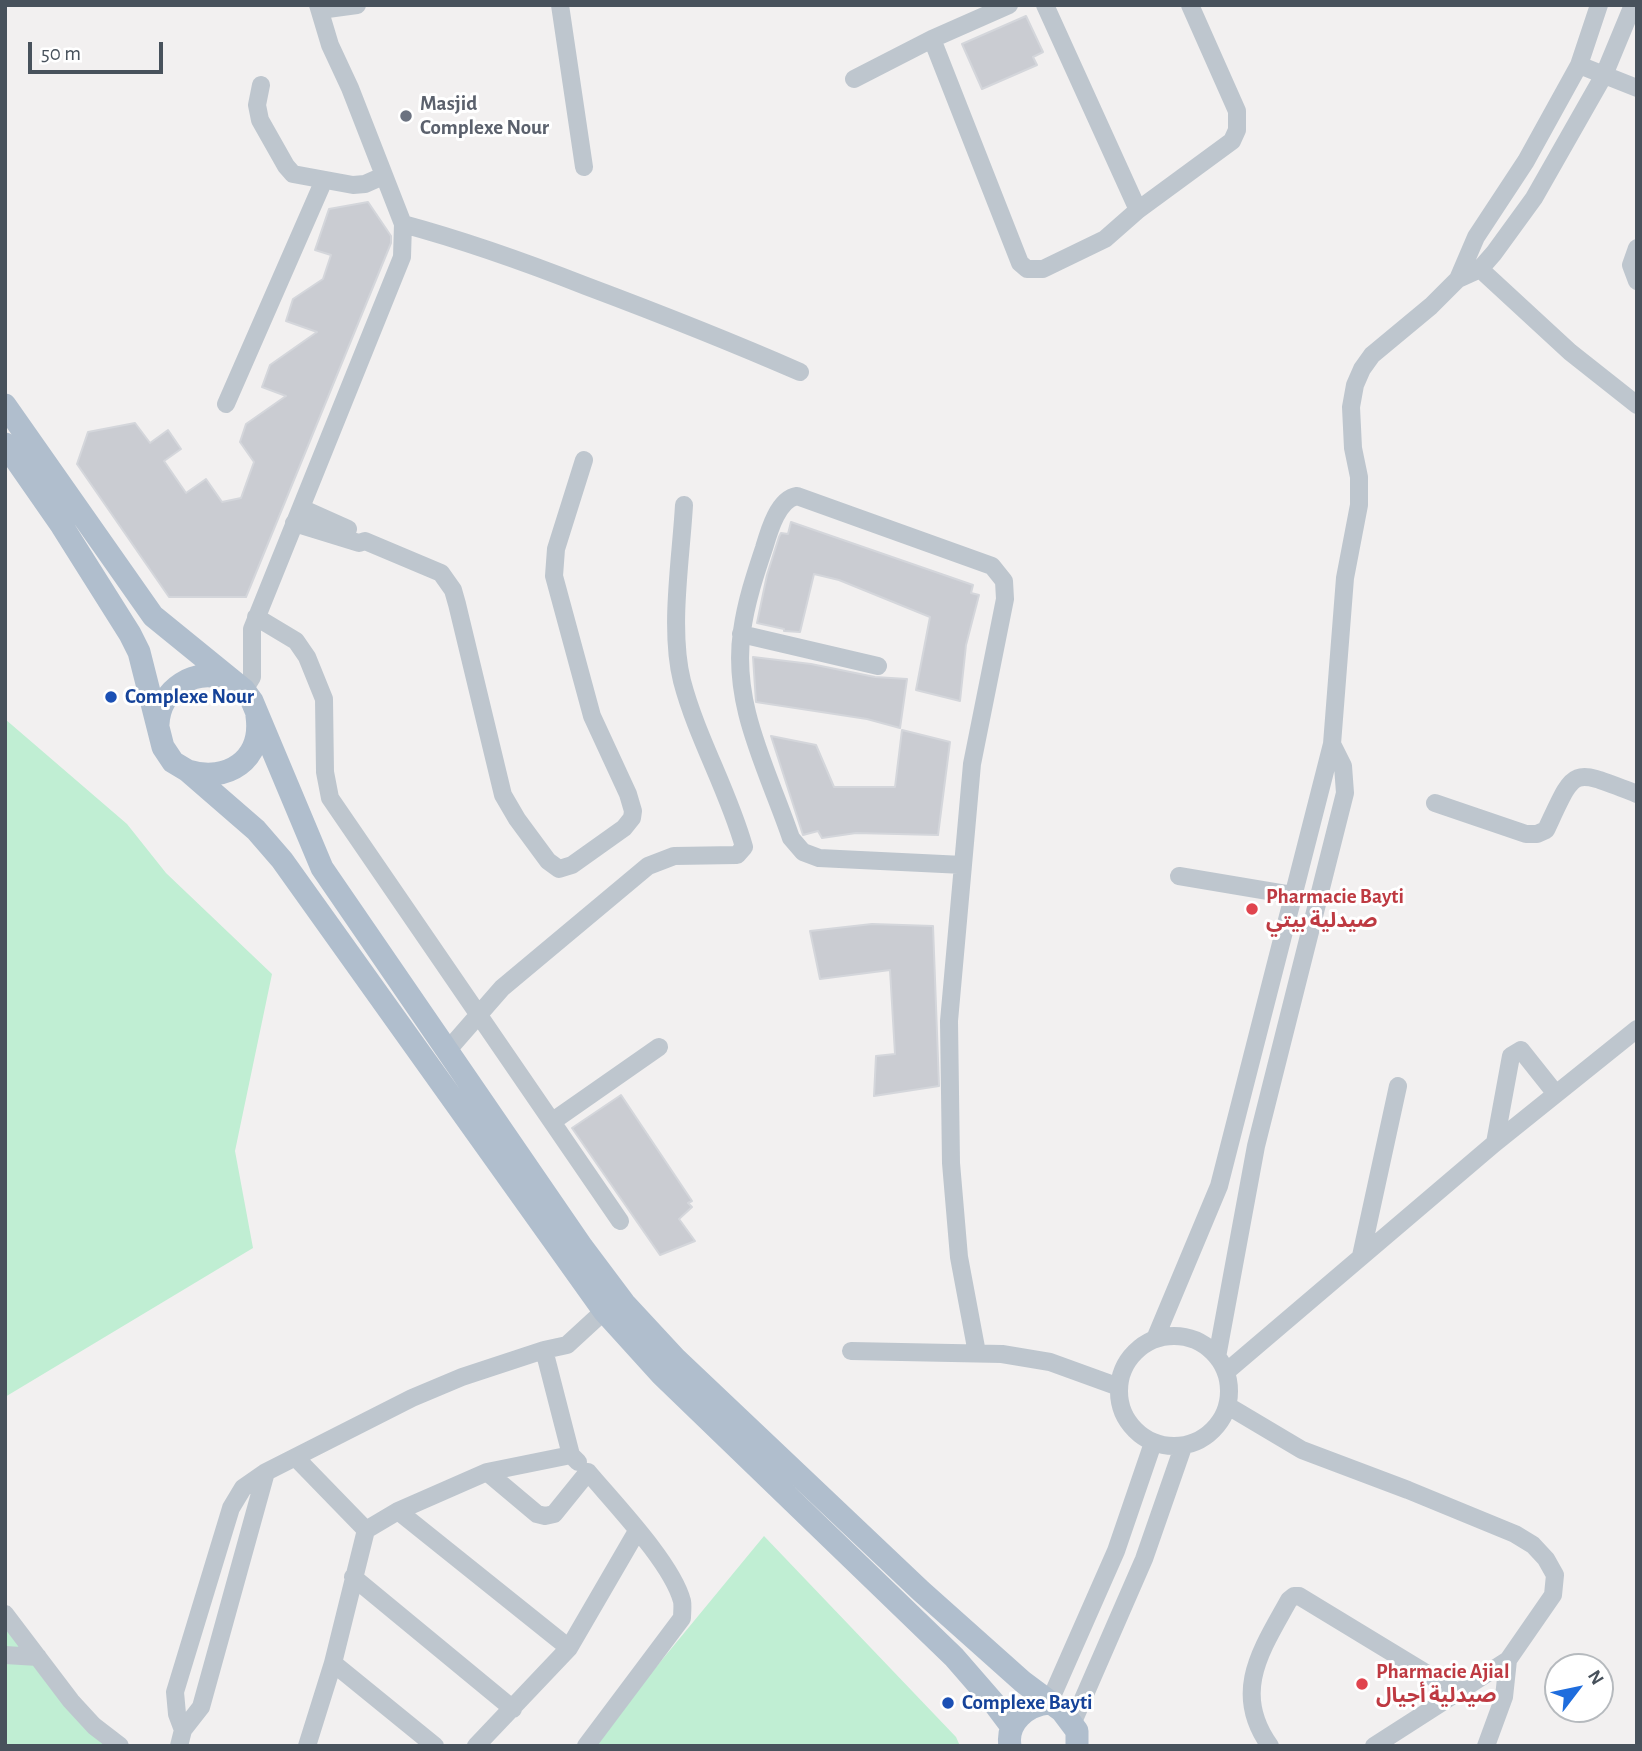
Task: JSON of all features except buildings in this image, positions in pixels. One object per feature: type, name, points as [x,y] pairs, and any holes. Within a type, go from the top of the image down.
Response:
[{"type":"main road","points":[[5,405],[153,616],[239,686],[252,701],[322,868],[582,1247],[624,1303],[649,1332],[921,1591],[1023,1682],[1062,1711],[1073,1722],[1077,1731],[1077,1746]]},
{"type":"main road","points":[[5,444],[62,526],[130,634],[139,652],[163,747],[173,762],[188,771],[256,830],[282,860],[604,1311],[662,1375],[954,1657],[995,1703],[1011,1736]]},
{"type":"main road","points":[[158,731],[165,699],[181,683],[201,676],[223,677],[239,686]]},
{"type":"main road","points":[[188,771],[212,775],[224,773],[245,759],[257,738],[257,713]]},
{"type":"main road","points":[[1011,1736],[1020,1715],[1040,1704],[1049,1703]]},
{"type":"street","points":[[239,686],[252,677],[252,629],[256,617],[401,257],[403,224],[350,88],[330,45],[319,8],[357,5]]},
{"type":"street","points":[[560,5],[584,167]]},
{"type":"street","points":[[854,79],[932,39],[1009,5]]},
{"type":"street","points":[[1045,5],[1138,210]]},
{"type":"street","points":[[932,39],[1020,263],[1027,269],[1043,269],[1105,239],[1138,210],[1233,141],[1237,130],[1237,111],[1190,5]]},
{"type":"street","points":[[1155,1339],[1219,1186],[1332,744],[1345,578],[1359,505],[1359,477],[1353,448],[1351,407],[1355,385],[1372,355],[1431,306],[1458,279],[1476,237],[1525,161],[1579,65],[1599,5]]},
{"type":"street","points":[[1458,279],[1480,270],[1534,198],[1604,75],[1633,5]]},
{"type":"street","points":[[1579,65],[1637,88]]},
{"type":"street","points":[[261,85],[257,105],[260,120],[293,174],[353,185],[365,184],[383,176]]},
{"type":"street","points":[[226,404],[324,180]]},
{"type":"street","points":[[403,224],[466,241],[520,260],[709,332],[800,372]]},
{"type":"street","points":[[1637,248],[1631,265],[1637,281]]},
{"type":"street","points":[[1480,270],[1570,352],[1637,405]]},
{"type":"street","points":[[297,515],[362,536],[365,541],[430,567],[447,579],[457,604],[503,795],[548,861],[553,866],[566,868],[624,828],[632,818],[633,811],[628,794],[592,716],[554,576],[556,549],[584,460]]},
{"type":"street","points":[[963,865],[820,858],[811,856],[791,838],[749,725],[743,694],[741,634],[747,600],[767,538],[783,503],[792,497],[807,498],[992,566],[999,572],[1006,590],[972,764],[963,865],[949,1021],[951,1163],[959,1257],[977,1353]]},
{"type":"street","points":[[447,1051],[502,988],[648,866],[674,856],[737,855],[744,847],[694,718],[678,660],[677,615],[684,505]]},
{"type":"street","points":[[256,617],[296,641],[307,657],[324,699],[325,772],[330,797],[620,1222]]},
{"type":"street","points":[[741,634],[878,666]]},
{"type":"street","points":[[1222,1364],[1256,1146],[1345,793],[1343,766],[1332,744]]},
{"type":"street","points":[[1435,803],[1526,834],[1537,834],[1546,830],[1567,784],[1577,776],[1587,775],[1637,794]]},
{"type":"street","points":[[1298,871],[1323,880]]},
{"type":"street","points":[[1179,876],[1292,895]]},
{"type":"street","points":[[1222,1364],[1361,1256],[1495,1143],[1637,1029]]},
{"type":"street","points":[[552,1121],[659,1047]]},
{"type":"street","points":[[1495,1143],[1511,1056],[1516,1051],[1521,1050],[1556,1094]]},
{"type":"street","points":[[1361,1256],[1398,1086]]},
{"type":"street","points":[[181,1738],[175,1692],[231,1508],[243,1488],[267,1472],[412,1398],[462,1377],[567,1345],[604,1311]]},
{"type":"street","points":[[1172,1336],[1189,1338],[1205,1345],[1222,1364],[1230,1389],[1228,1406],[1221,1422],[1209,1434],[1183,1447],[1153,1443],[1134,1429],[1125,1416],[1119,1387],[1123,1371],[1130,1358],[1141,1347],[1155,1339],[1172,1336]]},
{"type":"street","points":[[544,1350],[571,1455],[638,1531],[670,1575],[682,1602],[682,1618],[586,1746]]},
{"type":"street","points":[[851,1351],[1002,1354],[1050,1363],[1119,1387]]},
{"type":"street","points":[[1228,1406],[1302,1450],[1432,1499],[1515,1534],[1533,1545],[1546,1559],[1555,1576],[1553,1595],[1508,1660],[1374,1746]]},
{"type":"street","points":[[1049,1703],[1116,1551],[1153,1443]]},
{"type":"street","points":[[1073,1722],[1144,1559],[1183,1447]]},
{"type":"street","points":[[307,1746],[333,1663],[366,1530],[398,1511],[487,1472],[571,1455]]},
{"type":"street","points":[[296,1459],[366,1530]]},
{"type":"street","points":[[181,1738],[201,1707],[267,1472]]},
{"type":"street","points":[[487,1472],[537,1514],[545,1516],[554,1514],[588,1472]]},
{"type":"street","points":[[398,1511],[569,1648]]},
{"type":"street","points":[[476,1746],[569,1648],[638,1531]]},
{"type":"street","points":[[353,1577],[513,1709]]},
{"type":"street","points":[[1270,1746],[1254,1720],[1252,1686],[1255,1667],[1258,1656],[1289,1600],[1294,1596],[1300,1596],[1457,1692]]},
{"type":"street","points":[[5,1614],[71,1701],[94,1726],[120,1746]]},
{"type":"street","points":[[5,1655],[38,1657]]},
{"type":"street","points":[[1486,1746],[1504,1697],[1508,1660]]},
{"type":"street","points":[[333,1663],[435,1746]]},
{"type":"green space","points":[[5,719],[127,824],[166,873],[272,974],[235,1151],[253,1248],[5,1397]]},
{"type":"green space","points":[[764,1536],[956,1737],[960,1746],[591,1746]]},
{"type":"green space","points":[[5,1622],[118,1746],[5,1746]]},
{"type":"place","name":"Masjid Complexe Nour","points":[[406,116]]},
{"type":"place","name":"Complexe Nour","points":[[111,697]]},
{"type":"place","name":"Pharmacie Bayti صيدلية بيتي","points":[[1252,909]]},
{"type":"place","name":"Pharmacie Ajial صيدلية أجيال","points":[[1362,1684]]},
{"type":"place","name":"Complexe Bayti","points":[[948,1703]]}]
